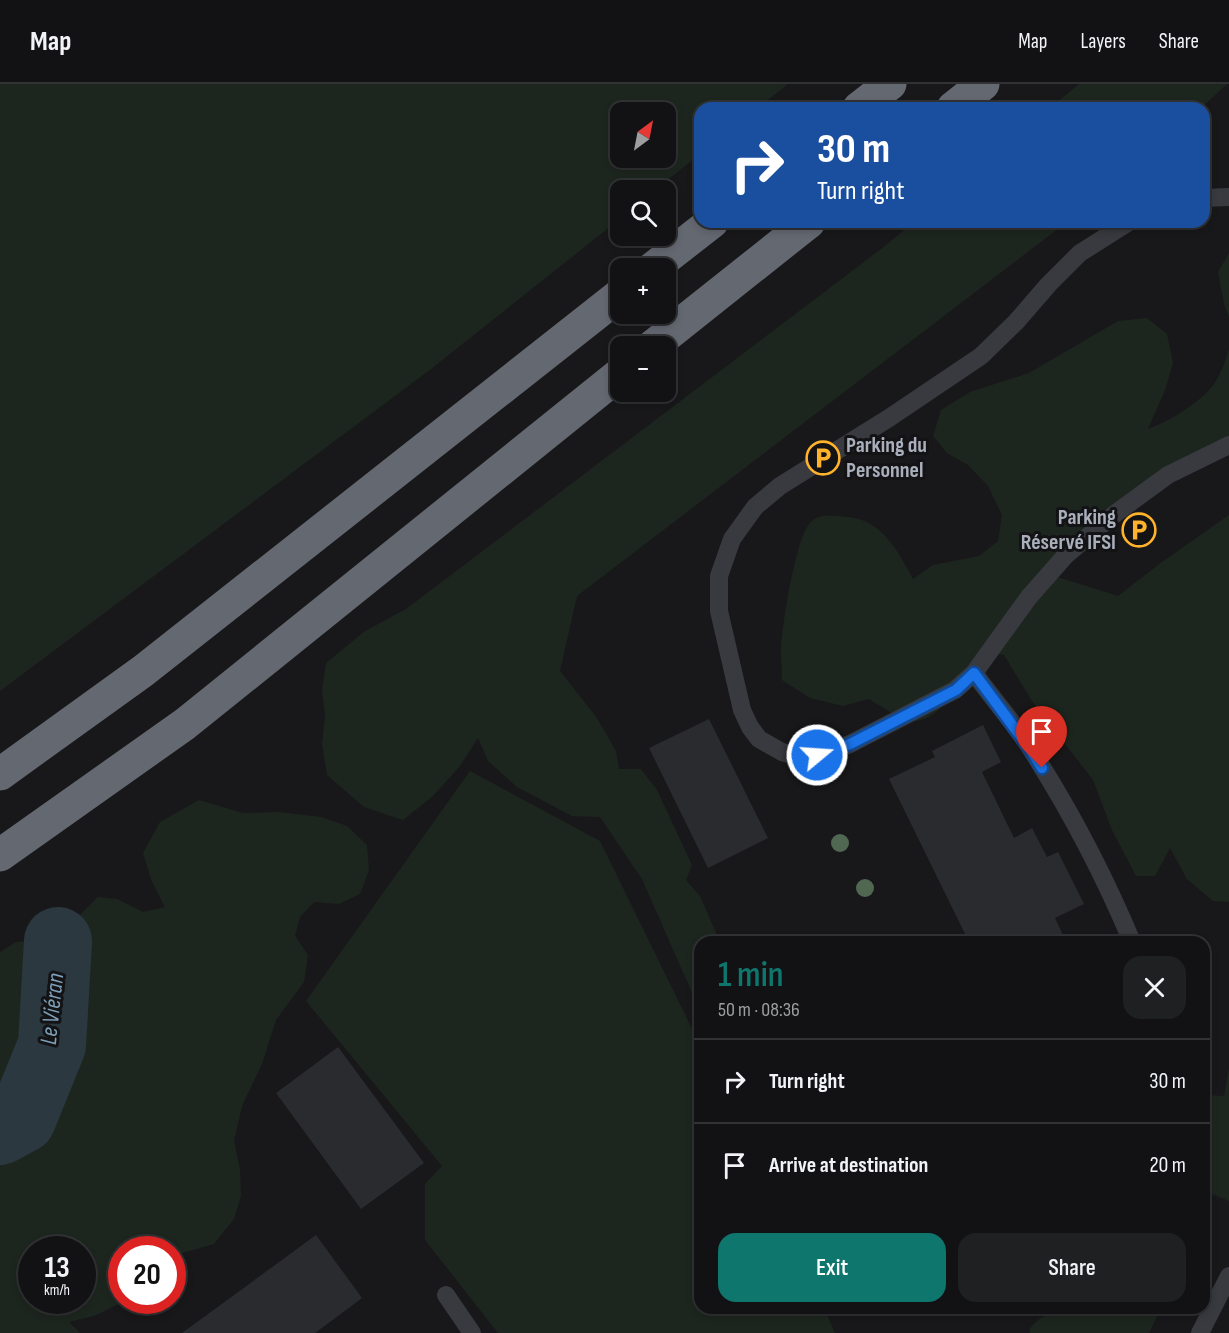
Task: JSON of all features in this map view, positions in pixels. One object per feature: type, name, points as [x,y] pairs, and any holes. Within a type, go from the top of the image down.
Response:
[{"type":"highway","points":[[867,102],[890,84]]},
{"type":"highway","points":[[960,102],[983,84]]},
{"type":"highway","points":[[666,258],[704,228]]},
{"type":"highway","points":[[666,336],[801,228]]},
{"type":"highway","points":[[0,774],[143,671],[610,303]]},
{"type":"highway","points":[[0,855],[185,724],[610,382]]},
{"type":"lane","points":[[1210,198],[1229,197]]},
{"type":"lane","points":[[1120,228],[1080,253],[981,356],[889,418],[780,486],[755,507],[732,539],[719,576],[719,611],[741,710],[750,727],[759,739],[782,752],[799,757],[824,754],[956,690],[974,673],[1029,597],[1066,555],[1116,513],[1168,476],[1229,445]]},
{"type":"lane","points":[[974,673],[1030,749],[1077,824],[1109,887],[1129,936]]},
{"type":"lane","points":[[1210,1313],[1229,1275]]},
{"type":"lane","points":[[446,1295],[472,1333]]},
{"type":"lane","points":[[1200,1333],[1210,1314]]},
{"type":"shaded area","points":[[0,84],[788,84],[766,102],[694,102],[694,159],[668,180],[610,180],[610,227],[431,369],[0,691]]},
{"type":"shaded area","points":[[1079,84],[1227,84],[1208,102],[1057,102]]},
{"type":"shaded area","points":[[907,228],[1059,228],[577,596],[560,671],[597,718],[616,751],[619,769],[641,769],[657,790],[692,865],[686,880],[700,896],[717,936],[694,936],[694,997],[642,879],[600,817],[572,816],[517,787],[488,761],[478,738],[460,766],[433,796],[403,820],[364,807],[327,775],[322,744],[325,716],[322,690],[326,663],[365,631],[406,609]]},
{"type":"shaded area","points":[[1229,253],[1229,317],[1218,272]]},
{"type":"shaded area","points":[[1147,318],[1167,334],[1173,363],[1165,390],[1148,429],[1198,401],[1217,379],[1229,349],[1229,443],[1143,485],[1051,575],[1118,596],[1229,515],[1229,902],[1213,901],[1187,879],[1170,848],[1155,876],[1136,876],[1112,830],[1093,780],[1032,701],[1004,655],[983,651],[953,695],[943,706],[922,720],[907,720],[869,699],[843,706],[810,698],[782,680],[781,652],[790,583],[800,543],[812,521],[824,516],[833,516],[859,519],[870,524],[888,539],[913,579],[933,565],[979,556],[998,541],[1002,515],[988,486],[968,465],[947,453],[933,436],[941,410],[970,392],[1029,373],[1118,321]]},
{"type":"shaded area","points":[[470,771],[600,841],[694,1033],[694,1314],[827,1314],[835,1333],[498,1333],[425,1240],[425,1184],[442,1166],[306,1001]]},
{"type":"shaded area","points":[[199,800],[243,813],[278,812],[321,817],[347,826],[367,845],[369,870],[360,894],[339,904],[314,902],[300,917],[295,936],[308,955],[304,982],[276,1020],[262,1064],[242,1106],[234,1141],[240,1169],[241,1196],[234,1219],[214,1244],[186,1252],[186,1236],[108,1236],[108,1309],[94,1316],[69,1322],[80,1333],[0,1333],[0,952],[16,942],[43,940],[67,928],[98,897],[117,899],[143,912],[165,907],[152,882],[143,853],[160,822]]},
{"type":"shaded area","points":[[1229,1068],[1229,1201],[1210,1193],[1210,1095],[1224,1096]]},
{"type":"shaded area","points":[[1051,1314],[1158,1314],[1149,1333],[1030,1333],[1029,1330],[1044,1316]]},
{"type":"building","points":[[709,719],[768,838],[708,868],[649,748]]},
{"type":"building","points":[[983,725],[1001,762],[982,772],[1014,838],[1032,828],[1047,857],[1058,852],[1084,904],[1055,918],[1063,936],[966,936],[889,779],[935,757],[932,751]]},
{"type":"building","points":[[338,1047],[424,1163],[361,1209],[276,1093]]},
{"type":"building","points":[[316,1235],[362,1298],[315,1333],[182,1333]]},
{"type":"waterway","name":"Le Viéran","points":[[0,1131],[22,1119],[52,1045],[58,941]]},
{"type":"place","name":"Parking du Personnel","points":[[823,458]]},
{"type":"place","name":"Parking Réservé IFSI","points":[[1139,530]]},
{"type":"route","points":[[817,755],[850,744],[956,690],[974,673],[1042,768]]}]
